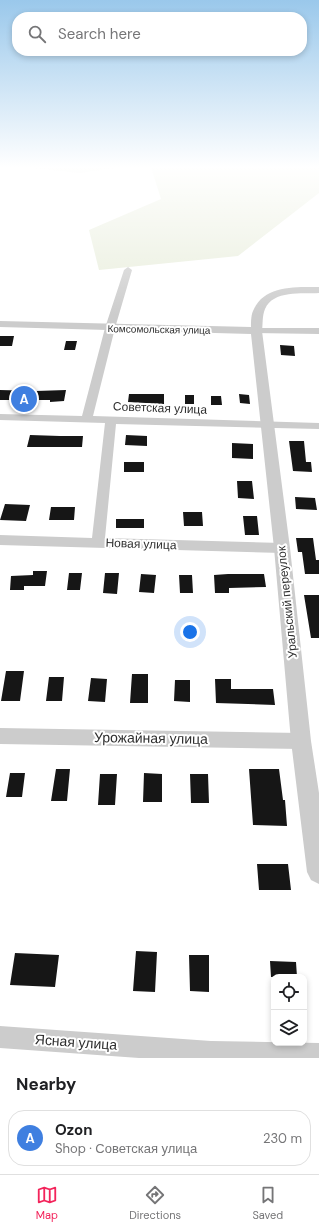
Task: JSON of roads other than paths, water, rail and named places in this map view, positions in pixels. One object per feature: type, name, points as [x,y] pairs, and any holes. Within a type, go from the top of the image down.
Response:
[{"type":"street","points":[[87,419],[110,328],[128,270]]},
{"type":"street","name":"Уральский переулок","points":[[319,290],[282,292],[269,296],[259,309],[256,331],[282,548],[301,741],[319,872]]},
{"type":"street","name":"Комсомольская улица","points":[[0,324],[110,328],[319,331]]},
{"type":"street","name":"Советская улица","points":[[0,417],[319,426]]},
{"type":"street","points":[[98,543],[111,420]]},
{"type":"street","name":"Новая улица","points":[[0,540],[282,548]]},
{"type":"street","name":"Урожайная улица","points":[[0,736],[301,741]]},
{"type":"street","name":"Ясная улица","points":[[0,1037],[211,1052],[319,1054]]},
{"type":"place","name":"Ozon","points":[[24,399]]}]
